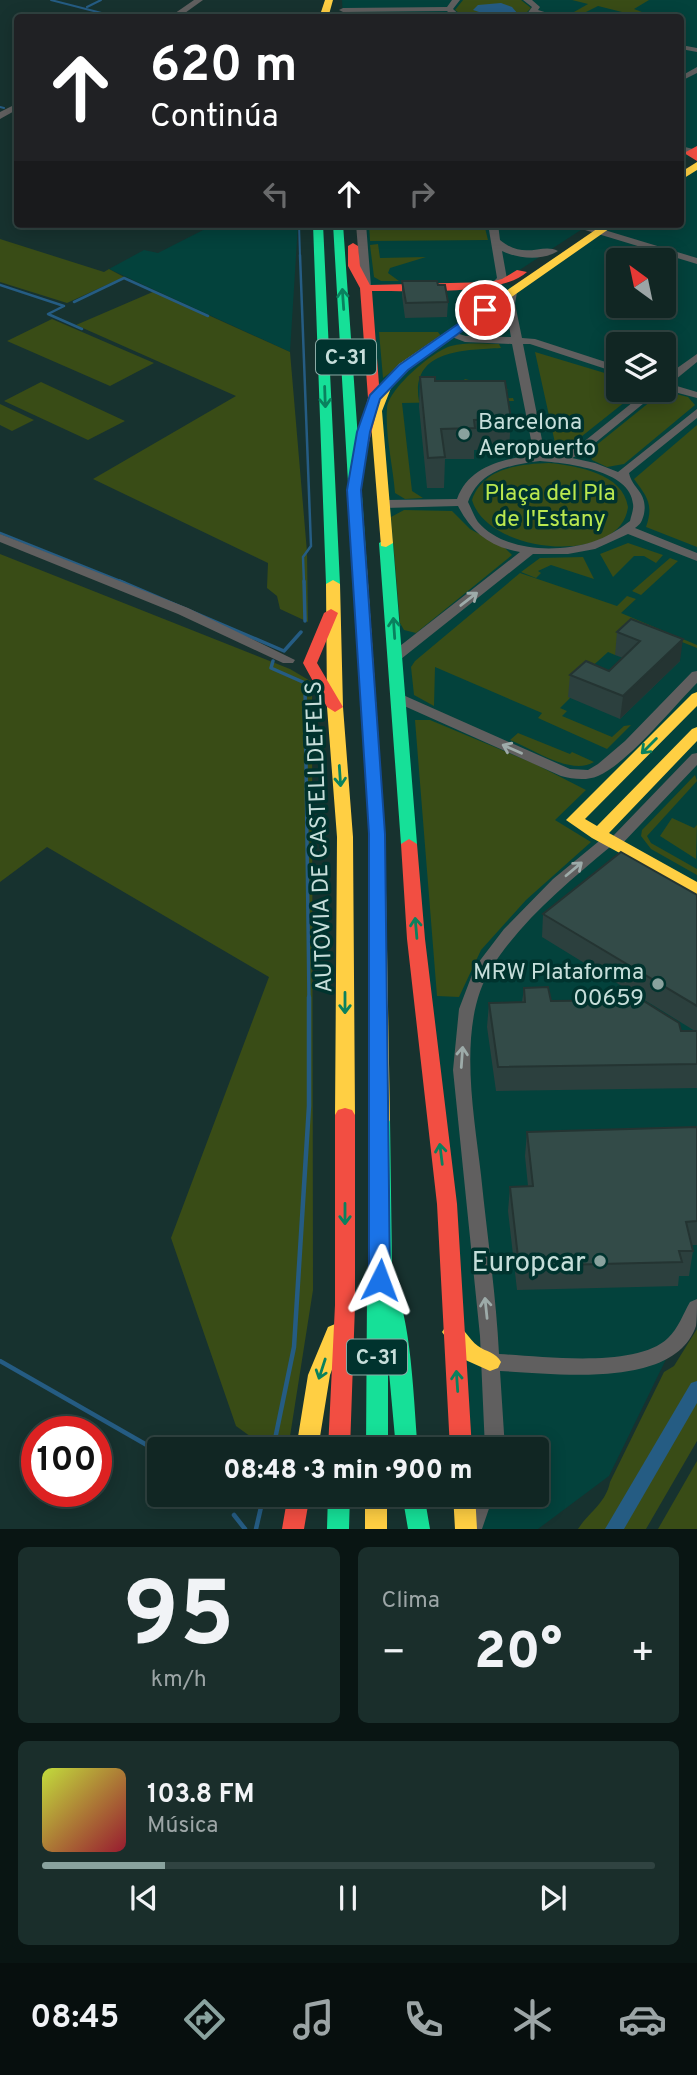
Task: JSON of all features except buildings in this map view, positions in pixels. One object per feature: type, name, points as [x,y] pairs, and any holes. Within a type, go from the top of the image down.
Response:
[{"type":"main road","points":[[316,12],[329,0]]},
{"type":"main road","name":"AUTOVIA DE CASTELLDEFELS","points":[[318,228],[334,604],[335,708],[345,866],[345,1305],[340,1437]]},
{"type":"main road","name":"C-31","points":[[338,228],[377,834],[382,1266],[377,1294],[377,1437]]},
{"type":"main road","points":[[350,228],[354,265],[366,288],[379,393],[376,434],[385,504],[416,939],[447,1204],[460,1437]]},
{"type":"main road","points":[[354,490],[364,432],[379,393],[403,367],[449,334],[503,286],[553,251],[595,228]]},
{"type":"main road","points":[[366,288],[503,286],[595,228]]},
{"type":"main road","points":[[334,604],[310,660],[316,677],[335,708]]},
{"type":"main road","points":[[288,660],[302,660],[318,646]]},
{"type":"main road","points":[[288,660],[316,677]]},
{"type":"main road","points":[[697,697],[574,820],[697,889]]},
{"type":"main road","points":[[607,839],[697,732]]},
{"type":"main road","points":[[382,1266],[396,1328],[406,1437]]},
{"type":"main road","points":[[309,1437],[319,1375],[345,1305]]},
{"type":"main road","points":[[453,1332],[468,1352],[490,1362]]},
{"type":"main road","points":[[293,1529],[297,1507]]},
{"type":"main road","points":[[338,1529],[339,1507]]},
{"type":"main road","points":[[376,1507],[376,1529]]},
{"type":"main road","points":[[415,1507],[419,1529]]},
{"type":"main road","points":[[465,1507],[466,1529]]},
{"type":"street","points":[[178,14],[199,0]]},
{"type":"street","points":[[342,0],[343,14],[453,4]]},
{"type":"street","points":[[527,0],[533,12]]},
{"type":"street","points":[[361,228],[366,288]]},
{"type":"street","points":[[494,228],[503,286],[510,304],[540,458]]},
{"type":"street","points":[[600,228],[697,261]]},
{"type":"street","points":[[496,241],[504,249],[519,254],[553,251]]},
{"type":"street","points":[[449,334],[465,339]]},
{"type":"street","points":[[434,345],[465,339],[516,338],[606,366]]},
{"type":"street","points":[[676,374],[697,357]]},
{"type":"street","points":[[676,389],[697,396]]},
{"type":"street","points":[[561,459],[580,450],[640,402]]},
{"type":"street","points":[[625,482],[626,469],[697,412]]},
{"type":"street","points":[[561,459],[593,465],[625,482],[639,501],[639,514],[629,530],[613,541],[563,552],[530,550],[486,534],[470,521],[462,502],[466,488],[489,469],[520,460],[561,459]]},
{"type":"street","points":[[385,504],[462,502]]},
{"type":"street","points":[[629,530],[697,557]]},
{"type":"street","points":[[0,538],[183,611],[288,660]]},
{"type":"street","points":[[396,656],[530,550]]},
{"type":"street","points":[[398,698],[575,775],[593,773],[611,761],[697,676]]},
{"type":"street","points":[[494,1437],[490,1362],[461,1070],[467,1009],[483,967],[509,933],[558,883],[697,757]]},
{"type":"street","points":[[490,1362],[613,1365],[645,1359],[672,1347],[697,1307]]},
{"type":"street","points":[[472,1529],[480,1507]]},
{"type":"shaded area","points":[[342,0],[697,0],[697,149],[684,160],[684,14],[343,14]]},
{"type":"shaded area","points":[[697,168],[697,1307],[672,1347],[609,1476],[538,1529],[466,1529],[465,1507],[549,1507],[549,1437],[460,1437],[361,228],[584,228],[501,282],[517,288],[604,228],[684,228],[684,175]]},
{"type":"shaded area","points":[[207,228],[298,228],[290,352],[109,269],[144,250],[158,253]]},
{"type":"green space","points":[[463,0],[521,0],[531,8],[525,14],[460,14],[455,10]]},
{"type":"green space","points":[[572,0],[649,0],[634,9],[647,14],[630,14],[598,6],[582,14],[574,12],[588,4]]},
{"type":"green space","points":[[369,228],[485,228],[488,240],[370,241]]},
{"type":"green space","points":[[0,239],[104,272],[109,269],[124,277],[67,303],[0,282]]},
{"type":"green space","points":[[378,244],[380,258],[426,257],[390,268],[388,273],[399,281],[381,281],[374,277],[370,245]]},
{"type":"green space","points":[[155,291],[290,352],[307,552],[308,622],[280,609],[277,596],[267,588],[268,563],[93,479],[236,396],[76,325]]},
{"type":"green space","points":[[52,319],[154,363],[110,386],[7,341]]},
{"type":"green space","points":[[379,332],[438,332],[441,336],[383,378]]},
{"type":"green space","points":[[463,344],[499,344],[501,348],[442,356],[431,362],[423,371],[418,384],[419,401],[466,400],[462,382],[465,379],[509,390],[477,393],[478,399],[513,398],[514,401],[402,403],[412,491],[423,498],[405,499],[395,493],[387,408],[395,391],[413,371],[443,349]]},
{"type":"green space","points":[[535,352],[606,373],[606,402],[625,402],[562,452],[557,452]]},
{"type":"green space","points":[[41,382],[125,421],[88,440],[4,401]]},
{"type":"green space","points":[[676,394],[688,397],[695,405],[624,464],[607,467],[592,460],[589,451],[650,402],[676,402]]},
{"type":"green space","points":[[0,404],[34,420],[12,431],[0,425]]},
{"type":"green space","points":[[697,425],[697,547],[646,527],[648,501],[634,479]]},
{"type":"green space","name":"Plaça del Pla de l'Estany","points":[[549,463],[597,473],[617,486],[628,507],[620,526],[603,539],[580,545],[553,546],[527,542],[502,533],[483,519],[472,500],[484,481],[503,470]]},
{"type":"green space","points":[[404,510],[452,511],[470,529],[505,548],[512,555],[416,633],[404,630],[400,623],[391,517]]},
{"type":"green space","points":[[628,543],[663,555],[656,563],[644,556],[634,556],[613,577],[600,554]]},
{"type":"green space","points":[[0,554],[290,669],[312,682],[313,1290],[290,1437],[251,1437],[236,1426],[171,1238],[269,977],[47,847],[0,882]]},
{"type":"green space","points":[[583,557],[594,579],[551,565],[538,571],[541,573],[536,578],[521,572],[540,558]]},
{"type":"green space","points":[[670,558],[678,561],[641,595],[632,591]]},
{"type":"green space","points":[[520,573],[617,606],[627,596],[636,599],[621,613],[697,645],[697,648],[652,630],[629,642],[615,655],[608,652],[577,680],[570,698],[560,708],[567,711],[562,716],[612,737],[624,726],[631,725],[607,749],[538,718],[542,713],[435,667],[434,706],[414,695],[411,667],[415,661]]},
{"type":"green space","points":[[415,720],[430,720],[535,764],[586,790],[555,820],[591,842],[526,900],[481,950],[459,997],[437,996]]},
{"type":"green space","points":[[518,733],[594,762],[574,766],[552,760],[510,740]]},
{"type":"green space","points":[[695,775],[697,781],[647,836],[651,843],[697,869],[697,875],[651,849],[641,836],[642,830]]},
{"type":"green space","points":[[672,818],[694,828],[697,825],[696,859],[660,836]]},
{"type":"green space","points":[[697,1329],[697,1441],[646,1529],[578,1529],[605,1496],[664,1372],[674,1366]]},
{"type":"green space","points":[[697,1461],[697,1529],[658,1529]]},
{"type":"water","points":[[501,3],[512,7],[518,14],[485,14],[473,10],[478,5]]},
{"type":"waterway","points":[[51,0],[105,14]]},
{"type":"waterway","points":[[87,7],[101,0]]},
{"type":"waterway","points":[[0,107],[4,108]]},
{"type":"waterway","points":[[299,228],[300,256]]},
{"type":"waterway","points":[[300,255],[311,546],[303,557],[304,583]]},
{"type":"waterway","points":[[74,302],[124,278],[208,316]]},
{"type":"waterway","points":[[0,285],[64,306],[48,314],[82,329]]},
{"type":"waterway","points":[[0,533],[120,581]]},
{"type":"waterway","points":[[120,581],[125,583]]},
{"type":"waterway","points":[[120,581],[284,651],[301,632]]},
{"type":"waterway","points":[[304,581],[305,621]]},
{"type":"waterway","points":[[273,661],[271,668],[305,683],[309,999]]},
{"type":"waterway","points":[[275,1437],[294,1347],[309,1106],[309,999]]},
{"type":"waterway","points":[[0,1361],[147,1445]]},
{"type":"waterway","points":[[614,1529],[697,1388]]},
{"type":"waterway","points":[[256,1529],[261,1507]]},
{"type":"waterway","points":[[234,1515],[245,1529]]},
{"type":"traffic: fast","points":[[318,228],[333,584]]},
{"type":"traffic: fast","points":[[338,228],[360,568]]},
{"type":"traffic: fast","points":[[386,543],[409,844]]},
{"type":"traffic: fast","points":[[377,1437],[377,1294],[382,1266],[380,1120]]},
{"type":"traffic: fast","points":[[388,1295],[395,1328],[406,1437]]},
{"type":"traffic: fast","points":[[338,1529],[339,1507]]},
{"type":"traffic: fast","points":[[415,1507],[419,1529]]},
{"type":"traffic: slow","points":[[324,14],[329,0]]},
{"type":"traffic: slow","points":[[684,175],[697,165]]},
{"type":"traffic: slow","points":[[386,543],[376,411],[385,387],[403,367],[605,228]]},
{"type":"traffic: slow","points":[[360,568],[377,834],[380,1120]]},
{"type":"traffic: slow","points":[[333,584],[335,707],[345,837],[345,1115]]},
{"type":"traffic: slow","points":[[697,697],[574,820],[697,889]]},
{"type":"traffic: slow","points":[[598,834],[697,732]]},
{"type":"traffic: slow","points":[[453,1332],[469,1352],[490,1362]]},
{"type":"traffic: slow","points":[[309,1437],[319,1375],[335,1333]]},
{"type":"traffic: slow","points":[[376,1507],[376,1529]]},
{"type":"traffic: slow","points":[[465,1507],[466,1529]]},
{"type":"traffic: jam","points":[[697,149],[689,153],[697,158]]},
{"type":"traffic: jam","points":[[353,246],[354,266],[366,288],[374,398],[361,450]]},
{"type":"traffic: jam","points":[[366,288],[490,285],[506,281],[521,272]]},
{"type":"traffic: jam","points":[[331,613],[310,663],[335,707]]},
{"type":"traffic: jam","points":[[409,844],[416,939],[447,1204],[460,1437]]},
{"type":"traffic: jam","points":[[340,1437],[345,1305],[345,1115]]},
{"type":"traffic: jam","points":[[293,1529],[297,1507]]},
{"type":"place","name":"Barcelona Aeropuerto","points":[[464,434]]},
{"type":"place","name":"MRW Plataforma 00659","points":[[658,984]]},
{"type":"place","name":"Europcar","points":[[600,1261]]},
{"type":"route","points":[[380,1280],[377,834],[354,490],[364,432],[374,398],[403,367],[485,310]]}]
